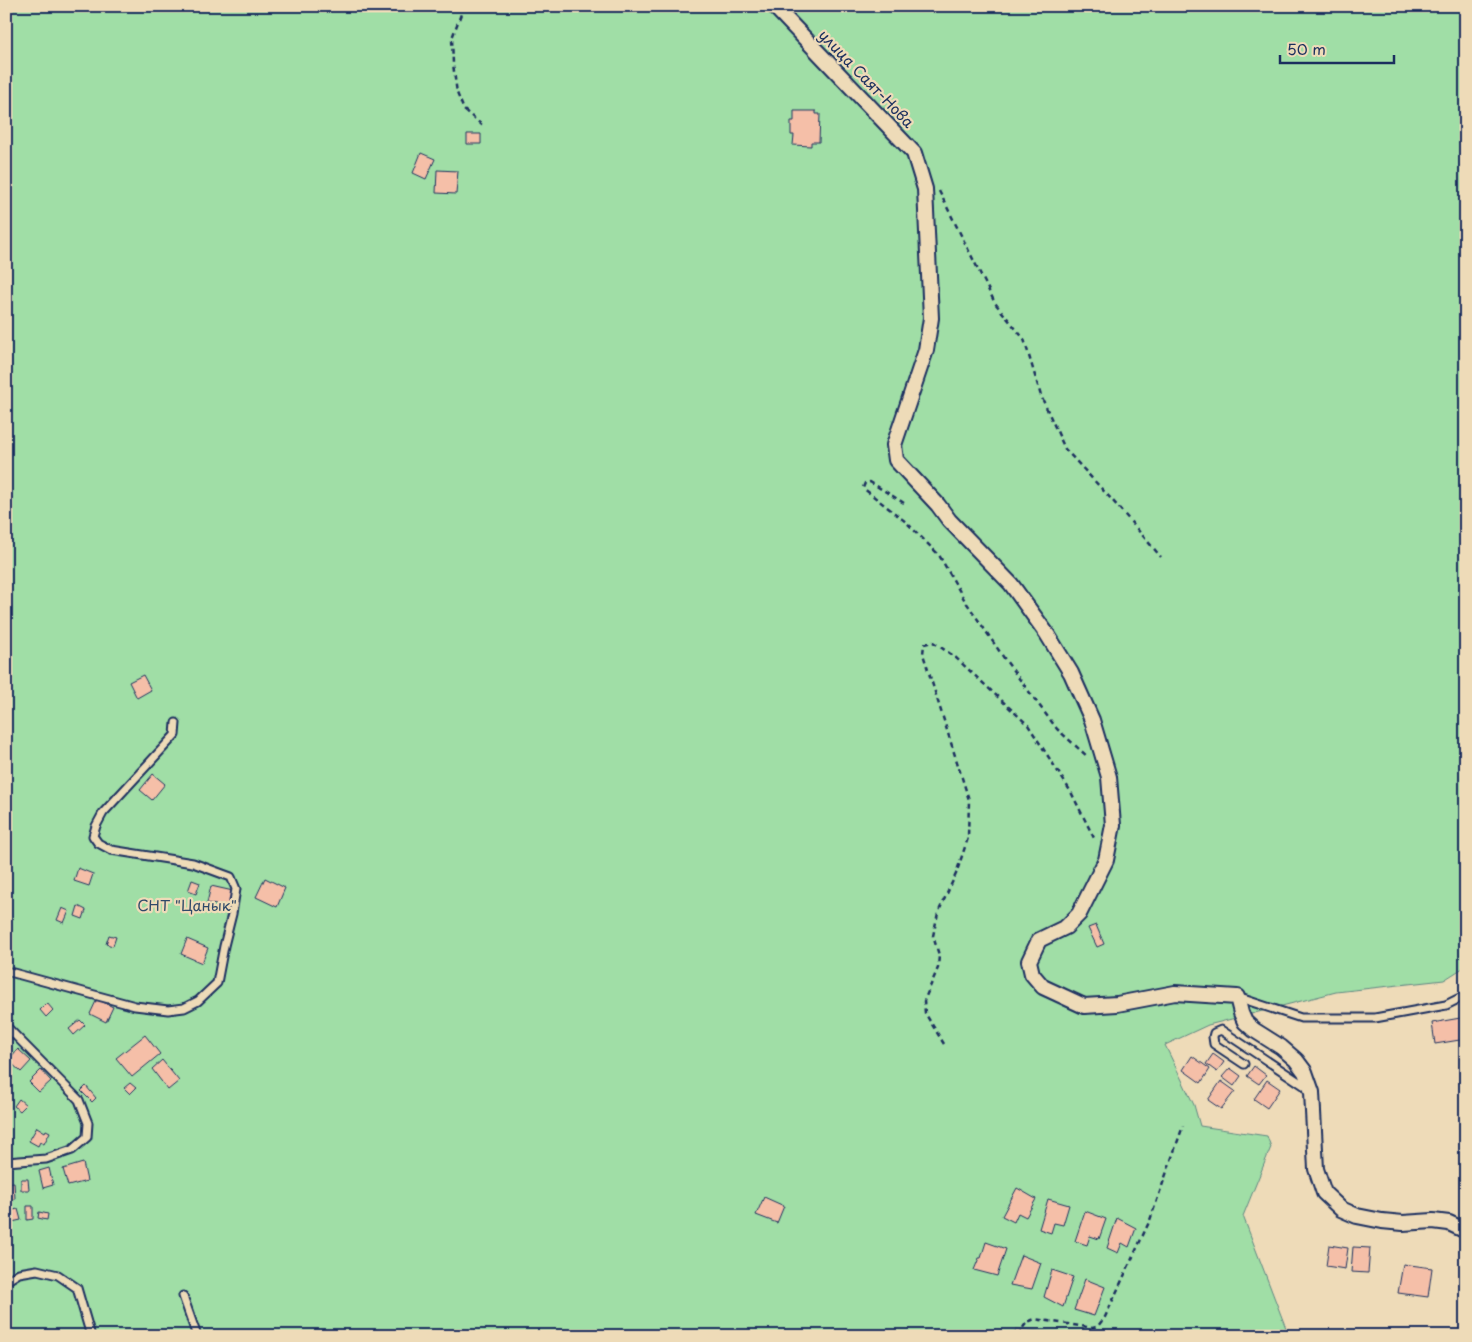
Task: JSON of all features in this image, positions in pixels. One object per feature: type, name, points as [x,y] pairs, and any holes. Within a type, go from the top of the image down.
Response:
[{"type":"street","name":"улица Саят-Нова","points":[[774,6],[914,153],[926,189],[931,318],[926,350],[894,445],[896,460],[938,505],[949,520],[1011,584],[1048,634],[1071,673],[1092,720],[1109,777],[1114,825],[1106,860]]},
{"type":"street","points":[[1106,860],[1079,914],[1066,927],[1039,940],[1029,961],[1032,974],[1043,987],[1084,1006],[1117,1004],[1175,993],[1237,997],[1241,1013],[1246,1022],[1254,1030],[1296,1060],[1305,1072],[1312,1092],[1316,1169],[1324,1193],[1341,1209],[1356,1216],[1403,1223],[1433,1221],[1449,1223],[1466,1231]]},
{"type":"lane","points":[[6,971],[135,1006],[168,1010],[184,1008],[198,1001],[217,983],[236,889],[231,877],[193,864],[110,850],[98,843],[93,836],[103,813],[175,735],[176,723]]},
{"type":"lane","points":[[1237,997],[1301,1018],[1375,1018],[1446,1005],[1466,995]]},
{"type":"lane","points":[[6,1026],[79,1100],[88,1122],[87,1137],[72,1150],[46,1160],[6,1162]]},
{"type":"lane","points":[[1244,1064],[1214,1044],[1212,1037],[1214,1034],[1221,1030],[1300,1082],[1312,1092]]},
{"type":"lane","points":[[6,1281],[19,1273],[37,1270],[58,1275],[77,1288],[91,1336]]},
{"type":"lane","points":[[183,1296],[197,1336]]},
{"type":"path","points":[[464,6],[452,38],[457,93],[464,110],[482,125]]},
{"type":"path","points":[[939,190],[995,303],[1024,340],[1041,396],[1065,449],[1114,501],[1161,557]]},
{"type":"path","points":[[904,503],[870,482],[865,483],[863,488],[868,494],[885,504],[906,522],[939,555],[964,598],[1006,661],[1057,729],[1090,759]]},
{"type":"path","points":[[944,1044],[925,1013],[924,1001],[938,968],[939,956],[933,936],[938,913],[956,874],[968,838],[969,800],[923,654],[924,644],[934,642],[955,657],[1028,726],[1071,792],[1106,860]]},
{"type":"path","points":[[1019,1336],[1022,1327],[1028,1321],[1035,1320],[1093,1328],[1098,1326],[1105,1318],[1150,1220],[1183,1126]]},
{"type":"green space","name":"СНТ \"Цанык\"","points":[[6,6],[1466,6],[1466,966],[1444,980],[1336,992],[1208,1025],[1165,1045],[1194,1105],[1200,1126],[1267,1136],[1271,1147],[1243,1216],[1289,1336],[1105,1336],[1016,1329],[1013,1336],[943,1336],[932,1333],[931,1336],[6,1336]]},
{"type":"building","points":[[794,111],[816,111],[816,114],[820,114],[819,142],[811,142],[811,146],[793,145],[794,135],[791,135],[791,121],[794,121]]},
{"type":"building","points":[[467,134],[481,134],[481,144],[467,144]]},
{"type":"building","points":[[421,153],[435,159],[426,179],[413,173]]},
{"type":"building","points":[[437,170],[458,171],[456,194],[436,193]]},
{"type":"building","points":[[143,675],[151,690],[137,698],[129,682]]},
{"type":"building","points":[[153,774],[165,784],[152,800],[140,790]]},
{"type":"building","points":[[78,868],[93,874],[89,886],[74,881]]},
{"type":"building","points":[[265,878],[285,888],[277,907],[256,897]]},
{"type":"building","points":[[192,880],[200,883],[196,894],[188,891]]},
{"type":"building","points":[[211,886],[233,891],[229,908],[207,903]]},
{"type":"building","points":[[78,906],[86,910],[83,919],[75,916]]},
{"type":"building","points":[[62,908],[69,911],[64,923],[57,920]]},
{"type":"building","points":[[1096,925],[1104,944],[1097,947],[1088,928]]},
{"type":"building","points":[[109,935],[116,937],[113,946],[106,944]]},
{"type":"building","points":[[187,939],[208,948],[202,963],[181,954]]},
{"type":"building","points":[[97,999],[113,1007],[106,1022],[90,1014]]},
{"type":"building","points":[[47,1003],[53,1010],[46,1017],[40,1010]]},
{"type":"building","points":[[1466,1017],[1466,1039],[1435,1044],[1432,1023]]},
{"type":"building","points":[[80,1020],[85,1025],[74,1035],[69,1029]]},
{"type":"building","points":[[145,1035],[160,1054],[132,1077],[116,1058]]},
{"type":"building","points":[[18,1049],[31,1061],[21,1072],[8,1060]]},
{"type":"building","points":[[1213,1054],[1224,1062],[1217,1072],[1206,1064]]},
{"type":"building","points":[[1192,1056],[1210,1069],[1201,1083],[1183,1070]]},
{"type":"building","points":[[162,1060],[179,1081],[168,1090],[152,1069]]},
{"type":"building","points":[[1254,1066],[1266,1075],[1259,1084],[1247,1076]]},
{"type":"building","points":[[1230,1068],[1241,1076],[1234,1086],[1222,1077]]},
{"type":"building","points":[[41,1070],[51,1081],[39,1092],[29,1082]]},
{"type":"building","points":[[1267,1080],[1280,1089],[1267,1108],[1254,1099]]},
{"type":"building","points":[[1221,1081],[1235,1091],[1221,1109],[1208,1100]]},
{"type":"building","points":[[130,1083],[136,1088],[130,1094],[124,1088]]},
{"type":"building","points":[[86,1086],[96,1098],[92,1102],[81,1091]]},
{"type":"building","points":[[19,1099],[26,1105],[20,1111],[14,1106]]},
{"type":"building","points":[[37,1127],[45,1132],[46,1130],[50,1132],[44,1144],[40,1142],[38,1146],[29,1141]]},
{"type":"building","points":[[83,1163],[87,1181],[68,1186],[63,1169]]},
{"type":"building","points":[[49,1168],[53,1185],[43,1188],[39,1171]]},
{"type":"building","points":[[21,1179],[28,1179],[29,1190],[21,1190]]},
{"type":"building","points":[[14,1182],[15,1199],[6,1200],[6,1183]]},
{"type":"building","points":[[1017,1188],[1036,1199],[1026,1217],[1018,1213],[1014,1222],[1002,1216]]},
{"type":"building","points":[[764,1197],[784,1206],[777,1223],[756,1215]]},
{"type":"building","points":[[1048,1199],[1069,1205],[1063,1225],[1054,1223],[1051,1233],[1039,1229]]},
{"type":"building","points":[[27,1206],[33,1206],[33,1219],[27,1220]]},
{"type":"building","points":[[18,1209],[21,1220],[12,1222],[9,1211]]},
{"type":"building","points":[[1085,1211],[1106,1219],[1099,1239],[1090,1236],[1087,1245],[1075,1241]]},
{"type":"building","points":[[39,1212],[48,1214],[47,1220],[38,1218]]},
{"type":"building","points":[[1117,1218],[1136,1228],[1129,1247],[1122,1243],[1118,1253],[1107,1248]]},
{"type":"building","points":[[986,1242],[1006,1249],[997,1276],[974,1270],[979,1258],[981,1258]]},
{"type":"building","points":[[1329,1245],[1348,1248],[1345,1269],[1326,1266]]},
{"type":"building","points":[[1353,1247],[1370,1248],[1368,1273],[1351,1272]]},
{"type":"building","points":[[1021,1255],[1041,1263],[1032,1289],[1010,1285]]},
{"type":"building","points":[[1403,1264],[1432,1268],[1428,1297],[1398,1293]]},
{"type":"building","points":[[1052,1270],[1073,1277],[1063,1307],[1044,1297]]},
{"type":"building","points":[[1085,1279],[1105,1287],[1094,1316],[1074,1310]]}]
